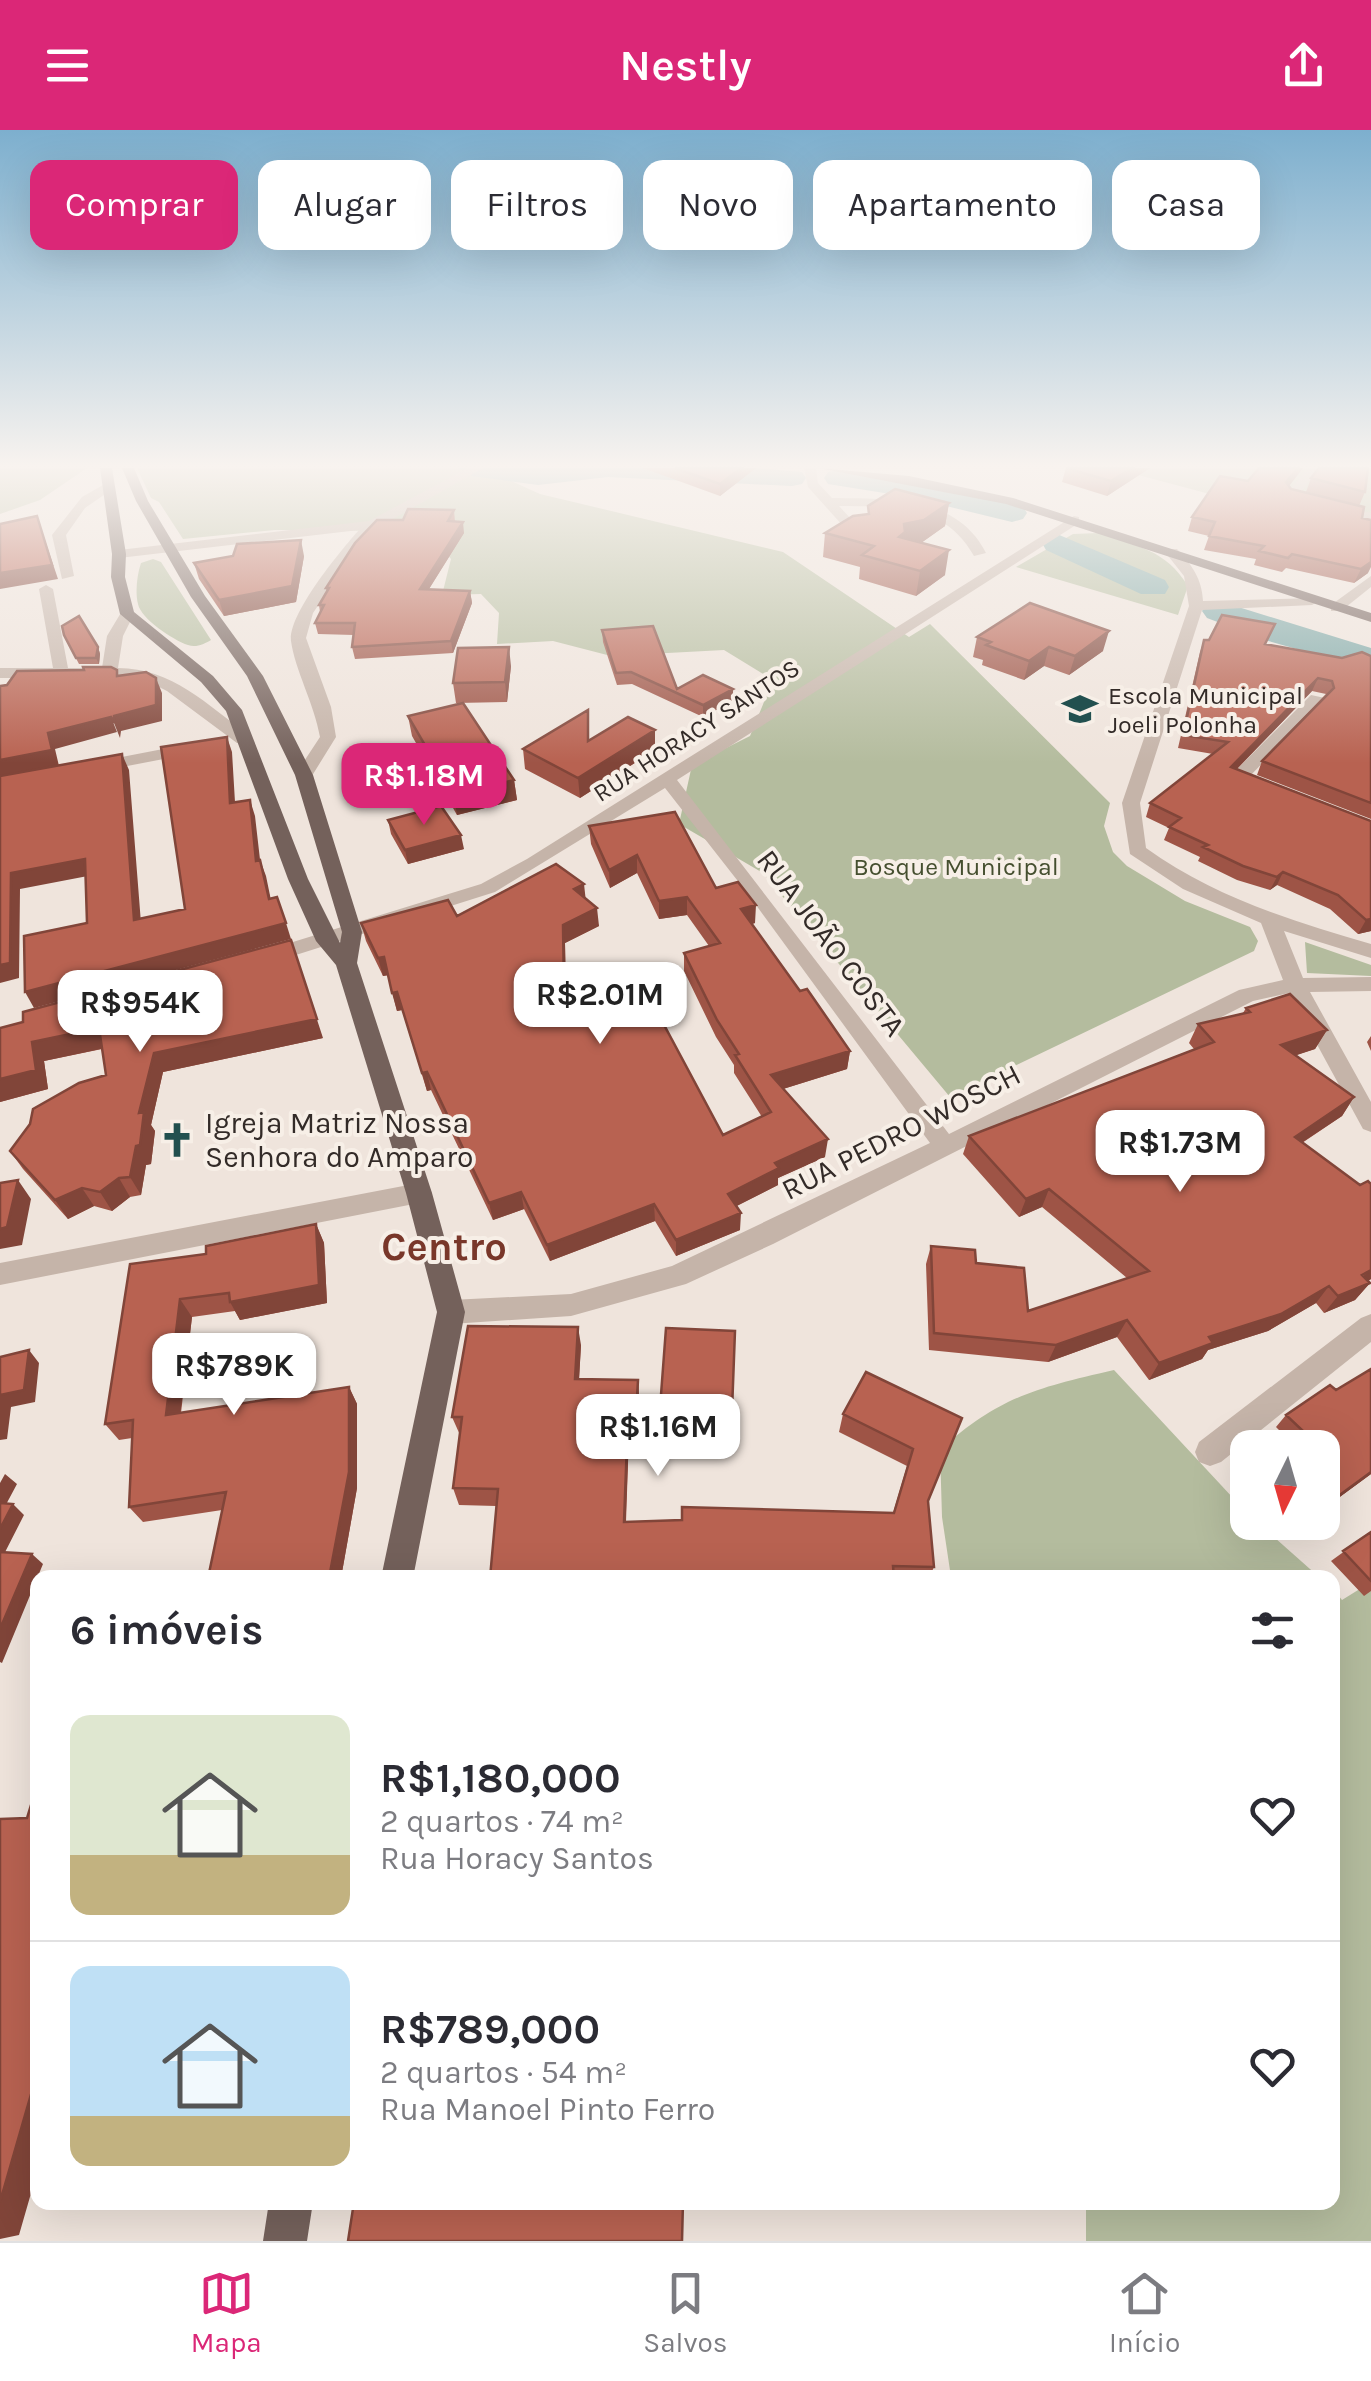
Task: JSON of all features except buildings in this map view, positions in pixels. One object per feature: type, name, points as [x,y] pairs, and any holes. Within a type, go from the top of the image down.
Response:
[{"type":"main road","points":[[118,567],[127,614],[255,676],[304,775],[352,932],[346,963]]},
{"type":"main road","points":[[176,567],[212,657],[207,680],[234,710],[224,742],[326,941],[346,963],[419,1193],[451,1312],[399,1570]]},
{"type":"main road","points":[[1213,567],[1371,618]]},
{"type":"main road","points":[[285,2241],[291,2210]]},
{"type":"street","points":[[65,567],[67,576]]},
{"type":"street","points":[[304,775],[328,737],[323,707],[298,638],[306,614],[338,567]]},
{"type":"street","name":"RUA HORACY SANTOS","points":[[230,967],[326,941],[488,888],[534,864],[1001,567]]},
{"type":"street","points":[[1187,567],[1198,589],[1196,606],[1131,803],[1137,850],[1164,872],[1270,921],[1371,952]]},
{"type":"street","points":[[1336,608],[1371,580]]},
{"type":"street","points":[[46,589],[61,671]]},
{"type":"street","points":[[1196,606],[1312,601]]},
{"type":"street","points":[[110,670],[115,636],[127,614]]},
{"type":"street","points":[[0,673],[144,673],[173,688],[224,742]]},
{"type":"street","points":[[1271,790],[1238,778],[1317,698]]},
{"type":"street","points":[[75,771],[224,742]]},
{"type":"street","name":"RUA JOÃO COSTA","points":[[666,778],[755,890],[944,1146]]},
{"type":"street","points":[[1270,921],[1294,985],[1371,1123]]},
{"type":"street","name":"RUA PEDRO WOSCH","points":[[451,1312],[570,1305],[677,1276],[1247,996],[1294,985],[1371,984]]},
{"type":"street","points":[[0,1274],[419,1193]]},
{"type":"street","points":[[1210,1452],[1371,1326]]},
{"type":"green space","points":[[164,567],[211,640],[194,646],[182,642],[145,616],[138,604],[140,568]]},
{"type":"green space","name":"Bosque Municipal","points":[[449,567],[805,567],[909,637],[930,624],[1110,803],[1104,826],[1113,852],[1127,866],[1185,901],[1250,927],[1258,941],[1254,951],[950,1097],[763,873],[679,824],[692,765],[750,736],[773,680],[724,650],[611,656],[553,641],[497,644],[499,613],[481,594],[442,595]]},
{"type":"green space","points":[[1016,567],[1172,567],[1188,586],[1178,615]]},
{"type":"green space","points":[[1305,942],[1371,965],[1371,976],[1307,973]]},
{"type":"green space","points":[[1114,1370],[1230,1495],[1230,1540],[1277,1540],[1311,1570],[950,1570],[942,1517],[940,1450],[982,1417],[1021,1396]]},
{"type":"green space","points":[[1371,1582],[1371,2241],[1086,2241],[1086,2210],[1340,2210],[1340,1598],[1342,1600]]},
{"type":"waterway","points":[[1108,567],[1153,587]]},
{"type":"waterway","points":[[1219,611],[1277,633],[1371,659]]},
{"type":"place","name":"Escola Municipal Joeli Polonha","points":[[1080,709]]},
{"type":"place","name":"Igreja Matriz Nossa Senhora do Amparo","points":[[177,1140]]},
{"type":"district","name":"Centro","points":[[444,1246]]}]
